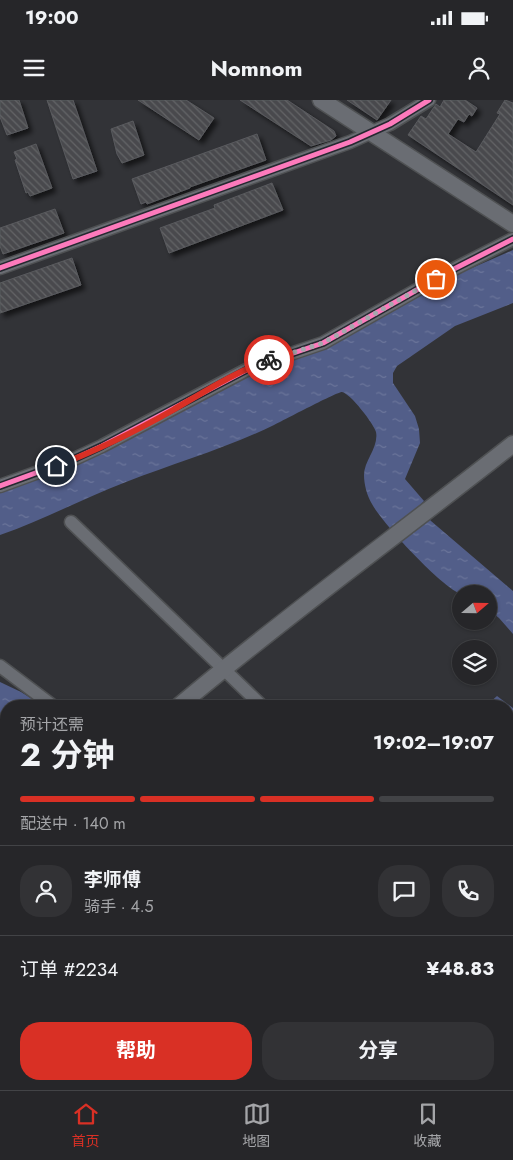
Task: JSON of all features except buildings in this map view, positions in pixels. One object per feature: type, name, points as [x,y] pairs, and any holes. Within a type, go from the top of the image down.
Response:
[{"type":"street","points":[[322,100],[513,224]]},
{"type":"street","points":[[0,268],[372,133],[409,113],[428,100]]},
{"type":"street","points":[[0,486],[74,459],[102,446],[252,367],[323,343],[452,270],[513,239]]},
{"type":"street","points":[[186,700],[332,583],[434,507],[513,444]]},
{"type":"street","points":[[71,522],[256,700]]},
{"type":"street","points":[[0,666],[45,700]]},
{"type":"water","points":[[513,250],[513,303],[455,326],[397,366],[393,373],[393,383],[415,416],[419,429],[420,443],[405,479],[424,501],[419,506],[431,521],[513,591],[513,634],[498,617],[498,585],[452,585],[452,589],[450,588],[412,553],[378,513],[367,494],[364,475],[366,464],[374,449],[376,432],[361,409],[342,392],[238,441],[126,482],[0,535],[0,492],[234,381],[375,318],[465,271]]},
{"type":"water","points":[[0,682],[34,700],[0,700]]},
{"type":"water","points":[[497,696],[502,700],[493,700]]},
{"type":"cycle path","points":[[0,268],[350,142],[390,124],[429,100]]},
{"type":"cycle path","points":[[0,486],[74,459],[102,446],[252,367],[323,343],[452,270],[513,239]]},
{"type":"way so far","points":[[269,360],[323,343],[436,279]]},
{"type":"route","points":[[56,466],[102,446],[171,411],[224,381],[269,360]]}]
